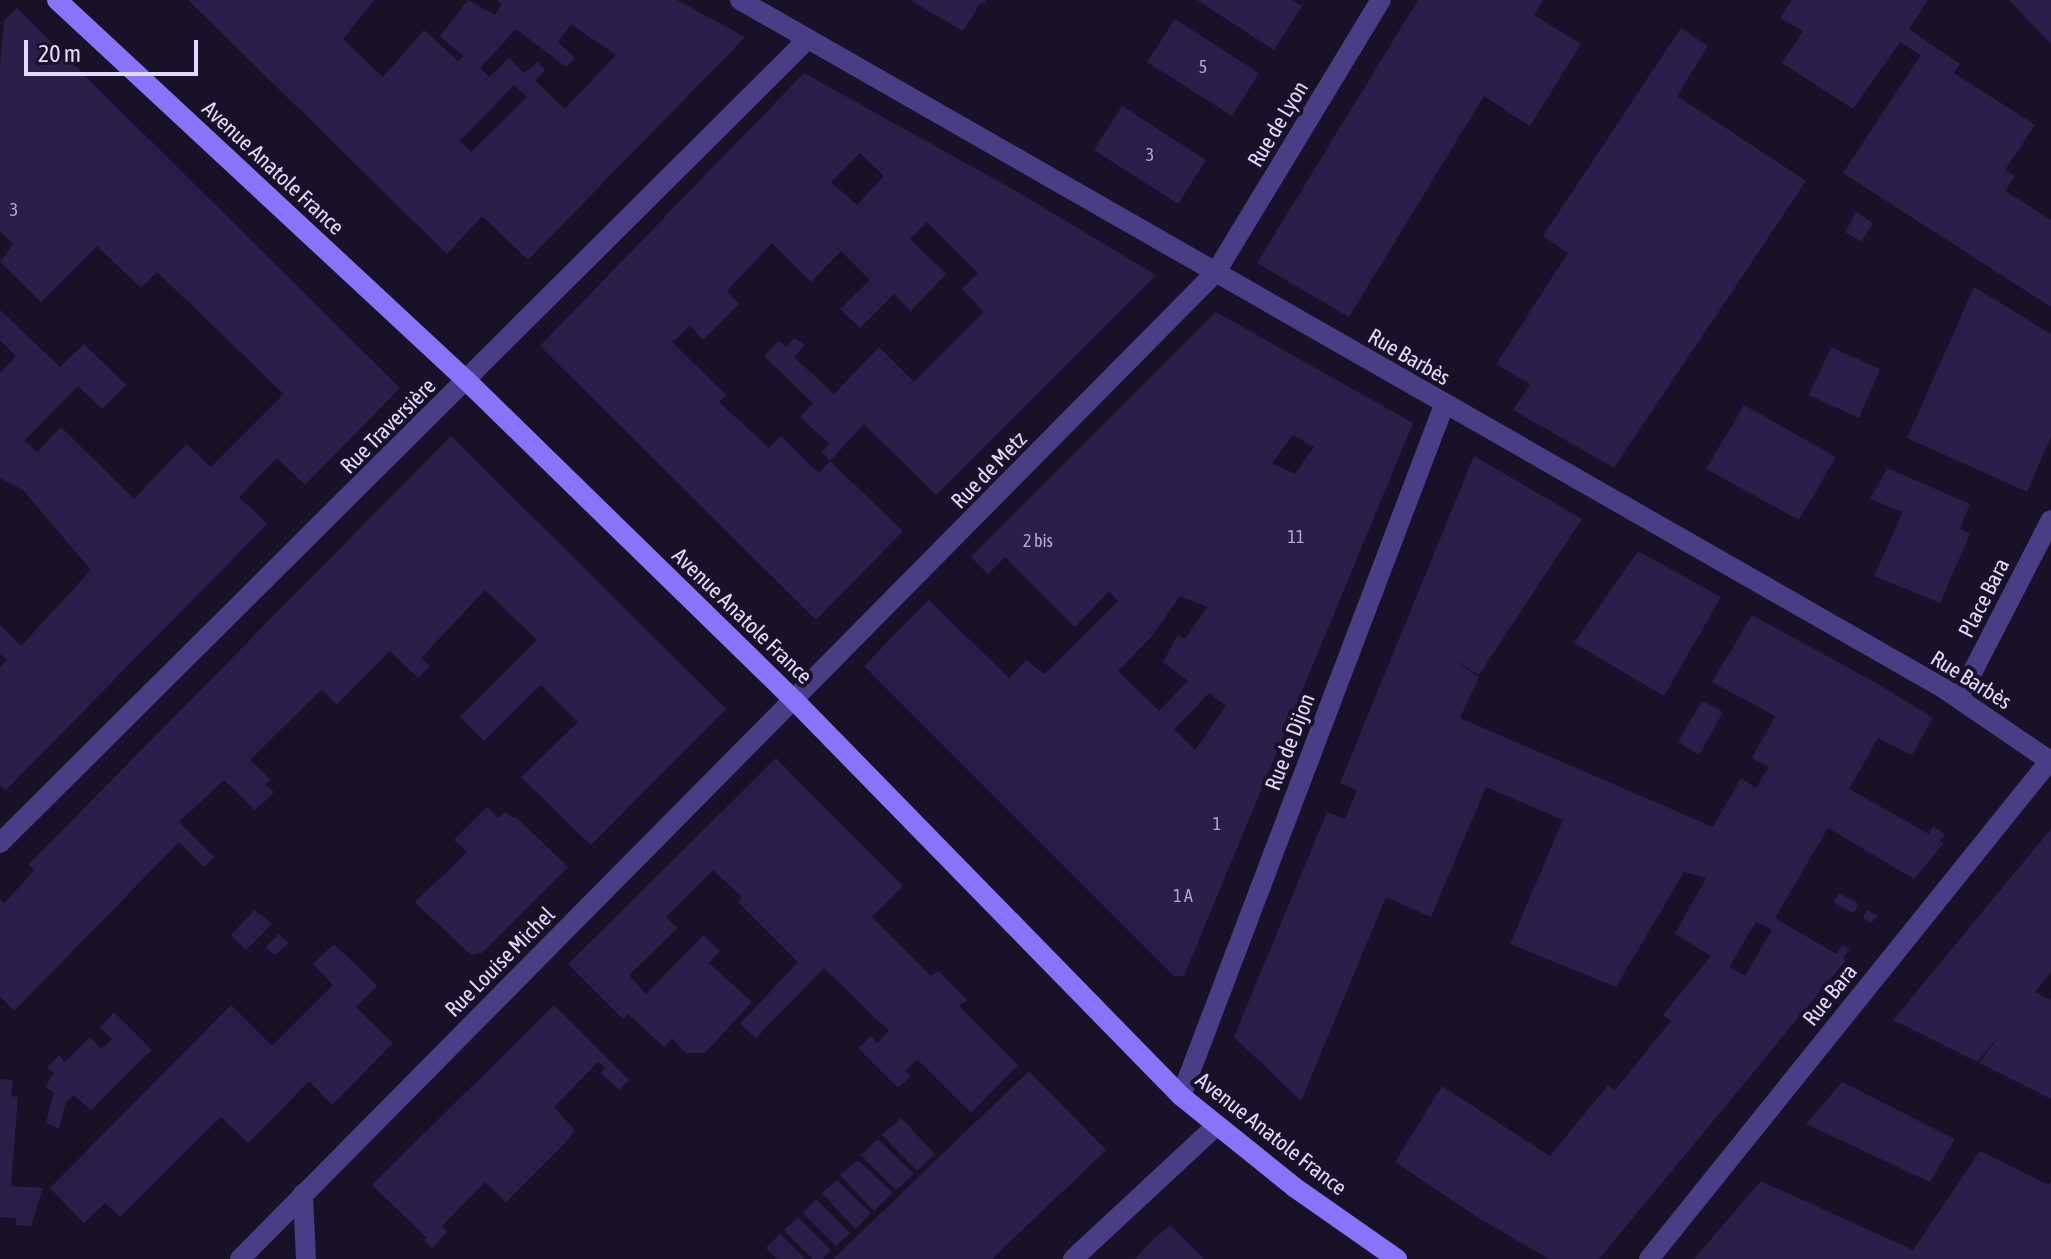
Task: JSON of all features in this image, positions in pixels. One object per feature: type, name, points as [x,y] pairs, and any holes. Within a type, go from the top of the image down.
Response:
[{"type":"main road","name":"Avenue Anatole France","points":[[57,0],[467,381],[795,701],[1181,1096],[1215,1127],[1397,1259]]},
{"type":"street","name":"Rue Barbès","points":[[740,0],[1959,698],[2050,760]]},
{"type":"street","name":"Rue de Lyon","points":[[1216,272],[1381,0]]},
{"type":"street","name":"Rue Traversière","points":[[0,843],[807,40]]},
{"type":"street","name":"Rue de Metz","points":[[795,701],[1216,272]]},
{"type":"street","name":"Rue de Dijon","points":[[1181,1096],[1444,405]]},
{"type":"street","name":"Place Bara","points":[[1959,698],[2051,520]]},
{"type":"street","name":"Rue Louise Michel","points":[[240,1259],[795,701]]},
{"type":"street","name":"Rue Bara","points":[[1649,1259],[2050,760]]},
{"type":"street","points":[[1073,1259],[1215,1127]]},
{"type":"street","points":[[303,1194],[306,1259]]},
{"type":"building","points":[[188,0],[374,0],[343,39],[383,77],[424,30],[458,61],[463,56],[440,36],[468,0],[495,15],[502,4],[496,0],[677,0],[745,37],[528,260],[482,216],[447,254]],"holes":[[[571,24],[616,55],[565,109],[535,81],[545,70],[538,62],[524,73],[509,58],[489,77],[480,68],[516,29],[566,67],[575,58],[558,42]],[[514,85],[527,97],[471,152],[460,141]]]},
{"type":"building","points":[[910,0],[986,0],[984,4],[981,2],[963,31]]},
{"type":"building","points":[[1197,0],[1292,0],[1302,6],[1274,50]]},
{"type":"building","points":[[1418,0],[1543,0],[1534,15],[1581,44],[1530,126],[1484,96],[1349,317],[1257,263]]},
{"type":"building","points":[[1792,0],[1928,0],[1909,29],[1960,64],[1954,73],[2035,125],[2005,170],[2015,176],[2005,191],[2051,220],[2051,307],[1843,173],[1921,55],[1900,42],[1853,109],[1782,63],[1803,31],[1780,18]]},
{"type":"building","points":[[2009,0],[2051,0],[2051,44]]},
{"type":"building","points":[[17,8],[400,388],[305,485],[277,458],[239,497],[267,524],[6,790],[0,785],[0,668],[7,660],[0,654],[0,625],[21,646],[91,570],[23,490],[0,478],[0,373],[16,356],[0,340],[0,310],[60,367],[84,344],[126,385],[102,409],[78,386],[24,441],[37,452],[61,427],[134,499],[186,444],[211,467],[284,394],[157,272],[141,288],[97,246],[41,302],[0,262],[13,244],[0,231],[0,66],[4,21]]},
{"type":"building","points":[[1175,19],[1259,73],[1232,116],[1147,62]]},
{"type":"building","points":[[1681,28],[1708,46],[1677,96],[1806,181],[1614,468],[1513,410],[1530,384],[1496,364],[1568,253],[1543,236]]},
{"type":"building","points":[[804,73],[1016,191],[1156,275],[936,495],[864,424],[830,461],[903,531],[816,620],[540,346]],"holes":[[[860,153],[884,176],[857,205],[831,182]],[[927,222],[978,273],[962,289],[984,312],[914,382],[879,347],[834,394],[794,357],[805,345],[795,338],[786,347],[779,341],[764,356],[813,403],[800,417],[829,443],[822,452],[830,461],[819,473],[781,436],[769,448],[719,402],[726,395],[672,342],[690,325],[703,340],[739,304],[727,291],[772,243],[811,282],[841,251],[870,280],[840,309],[860,328],[894,294],[911,311],[946,274],[910,239]]]},
{"type":"building","points":[[1122,106],[1206,160],[1178,204],[1094,150]]},
{"type":"building","points":[[1856,212],[1873,223],[1862,242],[1845,232]]},
{"type":"building","points":[[1974,287],[2051,334],[2051,437],[2027,492],[1907,438]]},
{"type":"building","points":[[1216,312],[1413,423],[1184,976],[1174,976],[864,666],[929,600],[1009,678],[1026,660],[1044,674],[1118,601],[1109,591],[1075,627],[1005,557],[988,574],[971,557]],"holes":[[[1293,435],[1314,447],[1295,474],[1272,463]],[[1180,596],[1207,607],[1185,639],[1178,635],[1163,662],[1188,681],[1159,711],[1118,671],[1153,635]],[[1209,693],[1226,706],[1195,750],[1174,729]]]},
{"type":"building","points":[[1831,347],[1880,369],[1859,418],[1809,395]]},
{"type":"building","points":[[1744,405],[1836,457],[1799,520],[1706,469]]},
{"type":"building","points":[[451,436],[726,709],[591,845],[521,777],[578,722],[541,685],[484,741],[460,717],[537,640],[485,590],[421,658],[430,666],[418,678],[390,651],[337,705],[322,689],[250,760],[271,780],[265,784],[274,792],[265,801],[255,810],[224,780],[179,822],[214,857],[204,867],[179,842],[14,1011],[0,996],[0,898],[4,903],[35,870],[28,865]]},
{"type":"building","points":[[1474,456],[1582,519],[1479,675],[1451,658],[1479,677],[1460,718],[1713,827],[1741,778],[1756,788],[1769,767],[1752,758],[1775,716],[1712,682],[1752,615],[1880,685],[1933,718],[1912,755],[1878,738],[1849,789],[1929,834],[1933,826],[1945,834],[1940,841],[1944,843],[1914,879],[1828,828],[1775,918],[1836,954],[1842,945],[1850,949],[1843,958],[1846,960],[1599,1259],[1549,1259],[1484,1221],[1489,1214],[1483,1221],[1395,1162],[1442,1086],[1550,1156],[1608,1085],[1615,1090],[1671,1021],[1663,1015],[1711,956],[1675,934],[1706,878],[1684,872],[1616,987],[1510,944],[1563,820],[1486,787],[1431,917],[1386,897],[1301,1101],[1234,1037],[1327,812],[1345,819],[1357,790],[1340,783]],"holes":[[[1756,922],[1772,930],[1745,976],[1729,967]]]},
{"type":"building","points":[[1887,468],[1970,504],[1960,529],[1970,534],[1940,603],[1874,576],[1903,512],[1870,499]]},
{"type":"building","points":[[1638,551],[1721,597],[1664,696],[1574,643]]},
{"type":"building","points":[[1702,701],[1723,712],[1699,755],[1678,742]]},
{"type":"building","points":[[776,758],[903,886],[872,917],[931,976],[938,971],[967,1000],[959,1006],[1018,1065],[971,1113],[917,1059],[905,1071],[911,1076],[898,1088],[858,1048],[871,1036],[877,1043],[889,1031],[824,968],[756,1038],[740,1024],[798,962],[738,902],[742,897],[713,870],[666,917],[678,928],[629,975],[646,994],[703,935],[720,951],[709,963],[752,1002],[705,1053],[686,1053],[672,1038],[664,1047],[628,1014],[623,1019],[568,964]]},
{"type":"building","points":[[487,807],[498,818],[506,812],[516,817],[568,867],[482,953],[471,955],[415,902],[467,852],[454,840]]},
{"type":"building","points":[[2051,829],[2051,972],[2035,992],[2051,1000],[2051,1099],[1979,1063],[2000,1035],[1977,1062],[1893,1020]]},
{"type":"building","points":[[1839,893],[1859,904],[1853,913],[1833,902]]},
{"type":"building","points":[[255,910],[272,924],[246,950],[231,935]]},
{"type":"building","points":[[1867,910],[1878,916],[1871,923],[1863,918]]},
{"type":"building","points":[[279,934],[289,943],[275,955],[266,947]]},
{"type":"building","points":[[334,944],[377,986],[356,1007],[393,1043],[332,1105],[309,1081],[248,1143],[221,1117],[120,1217],[105,1203],[84,1223],[50,1188],[231,1005],[272,1046],[333,985],[313,964]]},
{"type":"building","points":[[554,1005],[629,1080],[619,1090],[601,1073],[605,1067],[598,1062],[554,1107],[575,1130],[566,1142],[506,1202],[485,1182],[442,1226],[447,1232],[432,1248],[423,1240],[427,1238],[372,1185]]},
{"type":"building","points":[[114,1012],[152,1050],[91,1110],[74,1095],[66,1102],[59,1129],[46,1123],[54,1092],[45,1087],[54,1073],[47,1068],[59,1055],[64,1062],[90,1037],[101,1049],[112,1039],[100,1027]]},
{"type":"building","points":[[1029,1071],[1106,1150],[992,1259],[833,1259]]},
{"type":"building","points":[[0,1079],[13,1080],[11,1096],[18,1097],[11,1186],[43,1188],[31,1226],[16,1225],[16,1218],[0,1217]]},
{"type":"building","points":[[1842,1082],[1955,1139],[1930,1182],[1806,1124]]},
{"type":"building","points":[[901,1118],[935,1154],[917,1171],[882,1135]]},
{"type":"building","points":[[878,1139],[914,1174],[896,1190],[861,1155]]},
{"type":"building","points":[[1980,1151],[2048,1185],[2051,1181],[2051,1259],[1694,1259],[1761,1181],[1913,1250]]},
{"type":"building","points":[[858,1160],[893,1193],[874,1211],[840,1175]]},
{"type":"building","points":[[837,1180],[871,1213],[855,1229],[822,1193]]},
{"type":"building","points":[[816,1199],[850,1233],[836,1246],[803,1213]]},
{"type":"building","points":[[798,1217],[831,1250],[822,1259],[813,1259],[784,1230]]},
{"type":"building","points":[[1170,1225],[1204,1259],[1135,1259],[1155,1238]]},
{"type":"building","points":[[780,1234],[805,1259],[777,1259],[766,1248]]}]
